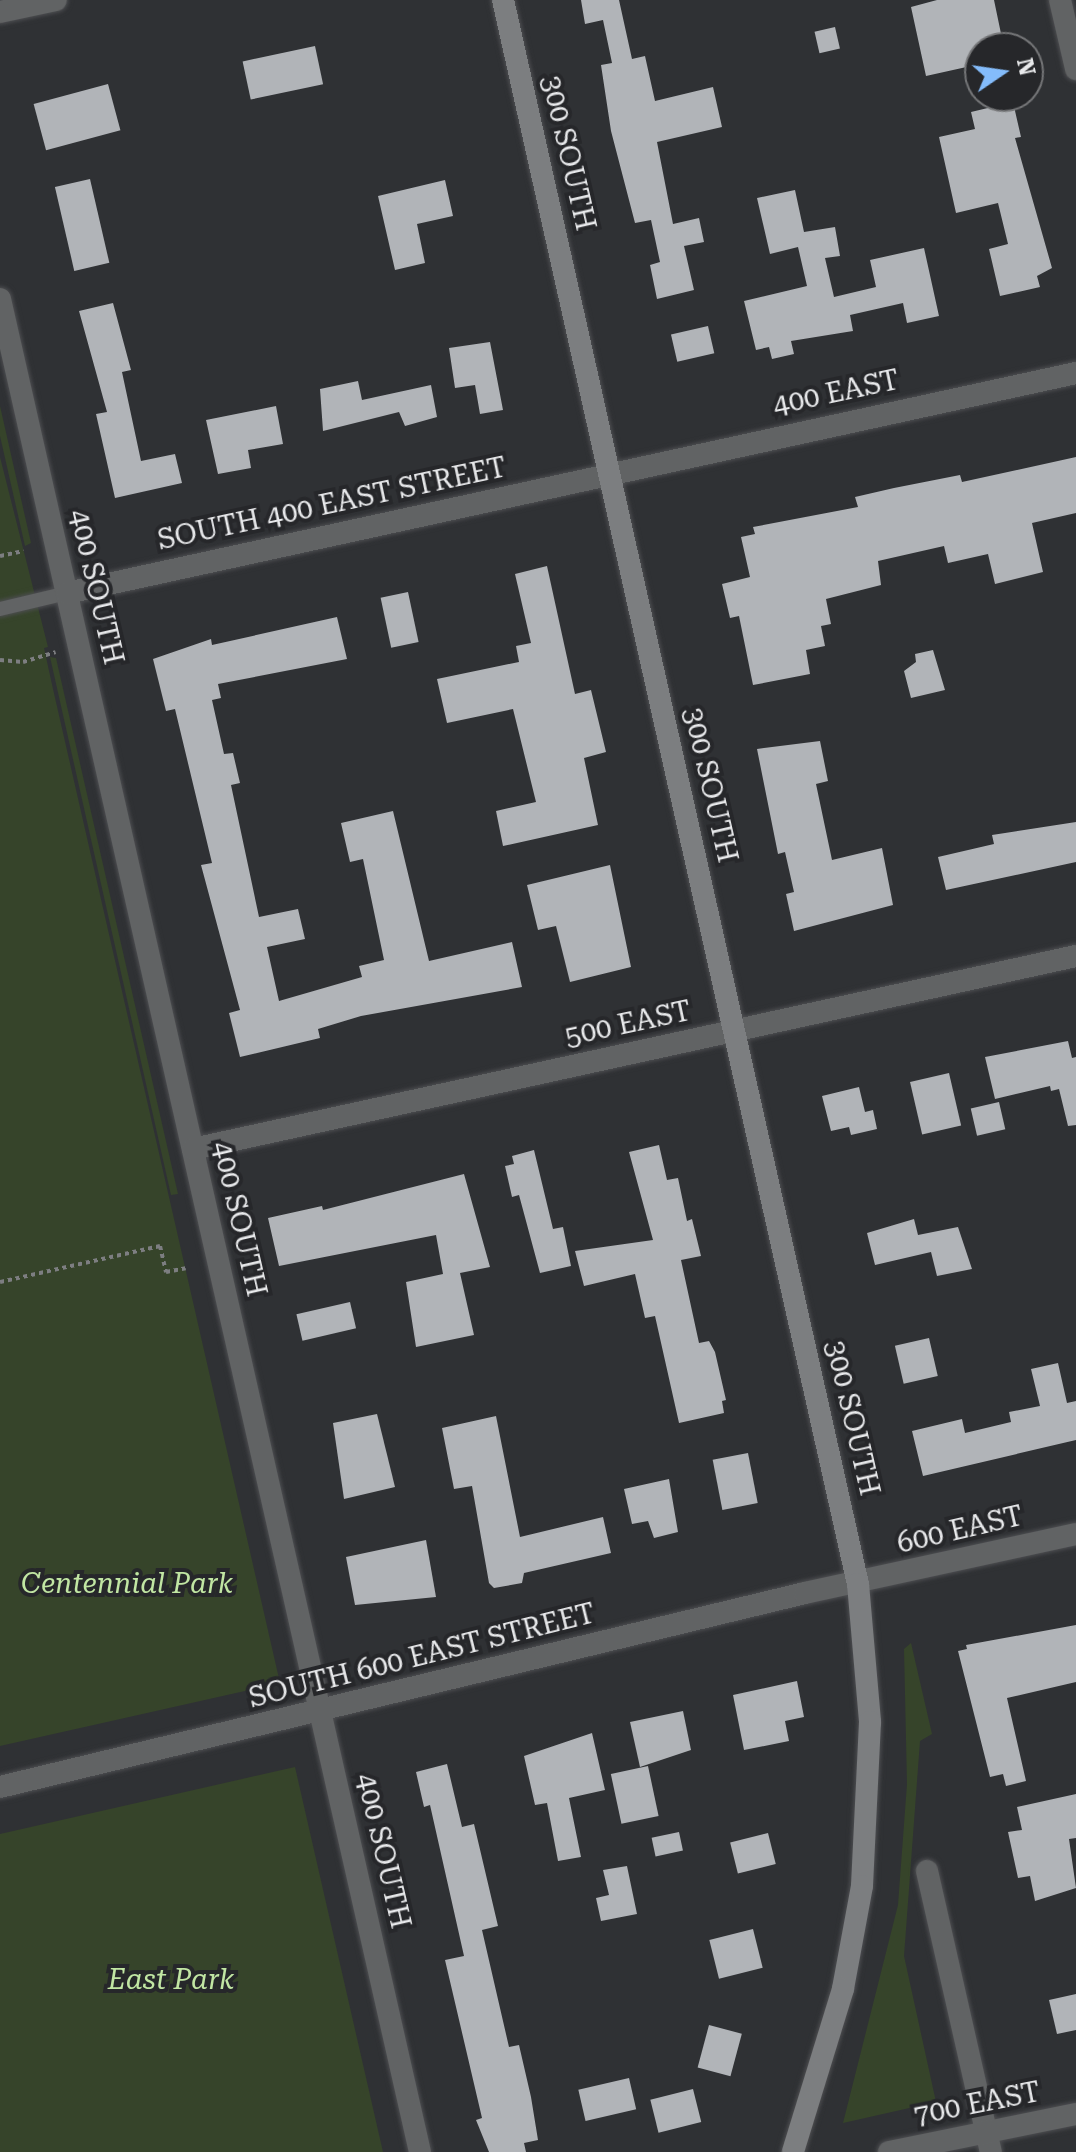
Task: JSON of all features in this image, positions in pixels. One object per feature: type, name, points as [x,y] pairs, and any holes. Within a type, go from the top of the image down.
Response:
[{"type":"main road","name":"300 SOUTH","points":[[503,0],[858,1584],[870,1722],[862,1886],[840,2001],[793,2152]]},
{"type":"street","points":[[0,12],[56,0]]},
{"type":"street","points":[[1060,0],[1076,69]]},
{"type":"street","name":"400 SOUTH","points":[[0,299],[420,2152]]},
{"type":"street","name":"400 EAST","points":[[609,473],[1076,373]]},
{"type":"street","name":"SOUTH 400 EAST STREET","points":[[67,593],[609,473]]},
{"type":"street","name":"500 EAST","points":[[193,1149],[1076,956]]},
{"type":"street","name":"600 EAST","points":[[858,1584],[1076,1534]]},
{"type":"street","name":"SOUTH 600 EAST STREET","points":[[0,1787],[858,1584]]},
{"type":"street","points":[[927,1871],[989,2143]]},
{"type":"street","name":"700 EAST","points":[[889,2152],[989,2143],[1076,2114]]},
{"type":"lane","points":[[0,609],[67,593]]},
{"type":"path","points":[[0,556],[23,551]]},
{"type":"path","points":[[0,660],[23,662],[53,653]]},
{"type":"path","points":[[0,1282],[160,1246],[166,1272],[186,1268]]},
{"type":"green space","points":[[0,406],[31,543],[25,546],[0,436]]},
{"type":"green space","name":"Centennial Park","points":[[0,457],[48,647],[44,648],[53,689],[280,1683],[0,1746]]},
{"type":"green space","points":[[50,657],[56,658],[178,1194],[171,1195]]},
{"type":"green space","points":[[911,1643],[932,1734],[920,1741],[904,1956],[936,2102],[843,2123],[898,1905],[907,1784],[904,1649]]},
{"type":"green space","name":"East Park","points":[[295,1767],[383,2152],[0,2152],[0,1834]]},
{"type":"building","points":[[581,0],[619,0],[632,59],[645,56],[655,101],[713,87],[722,127],[657,142],[673,224],[699,218],[704,242],[684,246],[694,290],[657,299],[650,265],[660,262],[651,220],[635,223],[611,131],[601,65],[612,63],[603,20],[585,24]]},
{"type":"building","points":[[937,0],[994,0],[1001,32],[964,32],[964,68],[926,76],[911,7]]},
{"type":"building","points":[[835,27],[840,48],[819,53],[815,32]]},
{"type":"building","points":[[315,46],[323,84],[251,100],[243,61]]},
{"type":"building","points":[[108,84],[120,130],[46,150],[34,104]]},
{"type":"building","points":[[971,112],[1015,112],[1021,137],[1015,138],[1052,268],[1037,276],[1040,287],[1000,296],[989,249],[1008,244],[998,203],[956,213],[939,137],[975,129]]},
{"type":"building","points":[[90,179],[109,263],[74,271],[55,187]]},
{"type":"building","points":[[445,180],[453,216],[417,224],[425,263],[395,270],[378,196]]},
{"type":"building","points":[[795,190],[804,232],[835,227],[840,256],[825,258],[834,297],[876,287],[870,260],[924,248],[939,316],[907,323],[903,303],[850,315],[853,331],[791,341],[794,354],[772,359],[769,347],[756,350],[744,301],[807,286],[798,247],[770,254],[757,198]]},
{"type":"building","points":[[113,303],[131,370],[122,372],[141,461],[175,454],[182,483],[115,498],[96,414],[107,412],[79,311]]},
{"type":"building","points":[[708,326],[714,353],[677,362],[671,335]]},
{"type":"building","points":[[490,342],[503,410],[480,414],[475,385],[455,388],[449,348]]},
{"type":"building","points":[[358,381],[362,400],[431,385],[437,417],[405,426],[399,412],[323,431],[320,389]]},
{"type":"building","points":[[276,406],[283,444],[248,450],[251,468],[218,474],[206,420]]},
{"type":"building","points":[[1076,457],[1076,513],[1032,523],[1043,572],[995,584],[988,554],[948,563],[944,546],[878,561],[881,585],[826,599],[831,624],[821,626],[825,646],[806,650],[810,674],[753,685],[739,616],[730,618],[722,584],[750,577],[741,537],[755,534],[753,527],[858,507],[855,497],[894,488],[960,475],[962,482]]},
{"type":"building","points":[[547,566],[575,694],[591,690],[606,752],[584,758],[598,825],[503,846],[496,811],[536,802],[513,709],[447,723],[437,679],[519,662],[516,646],[531,643],[515,574]]},
{"type":"building","points":[[408,592],[419,642],[391,648],[381,598]]},
{"type":"building","points":[[337,617],[347,659],[218,684],[221,698],[212,700],[224,754],[233,753],[240,783],[231,785],[259,917],[298,909],[305,939],[267,947],[279,1001],[362,977],[359,966],[384,960],[363,859],[350,862],[341,823],[393,811],[429,961],[512,942],[522,987],[361,1016],[318,1029],[320,1038],[240,1057],[229,1013],[240,1010],[201,865],[212,863],[175,709],[166,711],[153,659],[211,639],[212,645]]},
{"type":"building","points":[[933,650],[945,690],[911,698],[904,671],[916,662],[915,654]]},
{"type":"building","points":[[820,741],[828,781],[816,784],[832,860],[882,848],[893,905],[794,931],[786,894],[794,892],[785,852],[778,854],[757,749]]},
{"type":"building","points":[[1076,822],[1076,862],[946,890],[938,857],[994,844],[992,835]]},
{"type":"building","points":[[610,865],[631,967],[570,982],[556,926],[538,930],[527,885]]},
{"type":"building","points":[[1068,1041],[1072,1058],[1076,1057],[1076,1125],[1068,1126],[1059,1089],[1051,1091],[1050,1086],[995,1099],[985,1057]]},
{"type":"building","points":[[949,1073],[961,1126],[922,1135],[910,1082]]},
{"type":"building","points":[[859,1087],[865,1112],[873,1110],[877,1129],[851,1135],[849,1127],[831,1131],[822,1096]]},
{"type":"building","points":[[999,1102],[1005,1129],[977,1136],[971,1109]]},
{"type":"building","points":[[659,1145],[667,1180],[678,1178],[687,1221],[692,1219],[701,1256],[681,1260],[699,1343],[709,1341],[715,1352],[726,1400],[722,1401],[724,1413],[679,1423],[655,1316],[645,1318],[635,1274],[584,1286],[575,1251],[653,1240],[629,1152]]},
{"type":"building","points":[[534,1150],[553,1229],[563,1227],[571,1266],[540,1273],[519,1195],[512,1197],[505,1166],[514,1164],[512,1156]]},
{"type":"building","points":[[464,1174],[490,1267],[460,1273],[474,1335],[416,1347],[406,1282],[443,1274],[436,1235],[279,1266],[268,1218],[322,1206],[323,1210]]},
{"type":"building","points":[[914,1219],[918,1235],[958,1227],[972,1269],[937,1276],[931,1252],[875,1265],[867,1233]]},
{"type":"building","points":[[350,1302],[356,1328],[302,1341],[296,1314]]},
{"type":"building","points":[[929,1338],[938,1376],[904,1384],[895,1346]]},
{"type":"building","points":[[1058,1363],[1067,1403],[1076,1401],[1076,1440],[923,1476],[912,1431],[962,1419],[965,1433],[1011,1422],[1009,1412],[1040,1406],[1031,1369]]},
{"type":"building","points":[[377,1414],[395,1487],[344,1499],[333,1423]]},
{"type":"building","points":[[496,1416],[520,1537],[603,1517],[611,1553],[524,1573],[522,1583],[494,1588],[489,1583],[472,1486],[454,1489],[442,1428]]},
{"type":"building","points":[[748,1453],[758,1503],[722,1510],[713,1460]]},
{"type":"building","points":[[669,1479],[678,1532],[654,1538],[648,1521],[632,1524],[624,1489]]},
{"type":"building","points":[[426,1540],[436,1597],[355,1605],[346,1557]]},
{"type":"building","points":[[1076,1625],[1076,1682],[1007,1698],[1026,1781],[1006,1786],[1003,1774],[990,1777],[958,1651],[967,1649],[966,1645]]},
{"type":"building","points":[[797,1681],[804,1717],[785,1721],[789,1741],[744,1750],[733,1695]]},
{"type":"building","points":[[683,1711],[691,1750],[640,1767],[630,1722]]},
{"type":"building","points":[[592,1733],[605,1790],[569,1798],[581,1857],[558,1861],[547,1803],[535,1805],[524,1756]]},
{"type":"building","points":[[447,1764],[462,1827],[474,1824],[498,1926],[482,1930],[509,2047],[519,2045],[531,2097],[538,2140],[524,2143],[526,2152],[489,2152],[476,2120],[482,2118],[445,1960],[464,1956],[430,1805],[424,1807],[416,1772]]},
{"type":"building","points":[[648,1766],[659,1816],[621,1824],[611,1774]]},
{"type":"building","points":[[1076,1794],[1076,1838],[1069,1839],[1076,1888],[1035,1901],[1030,1876],[1018,1878],[1008,1832],[1022,1830],[1017,1807]]},
{"type":"building","points":[[679,1832],[683,1851],[656,1856],[652,1838]]},
{"type":"building","points":[[768,1833],[776,1864],[738,1873],[730,1842]]},
{"type":"building","points":[[627,1866],[637,1914],[601,1921],[596,1898],[609,1895],[603,1870]]},
{"type":"building","points":[[753,1929],[763,1968],[719,1979],[709,1940]]},
{"type":"building","points":[[1076,1994],[1076,2030],[1057,2034],[1049,2000]]},
{"type":"building","points":[[709,2025],[742,2034],[730,2076],[698,2068]]},
{"type":"building","points":[[629,2078],[636,2109],[586,2121],[578,2090]]},
{"type":"building","points":[[693,2089],[701,2122],[659,2133],[650,2100]]}]
